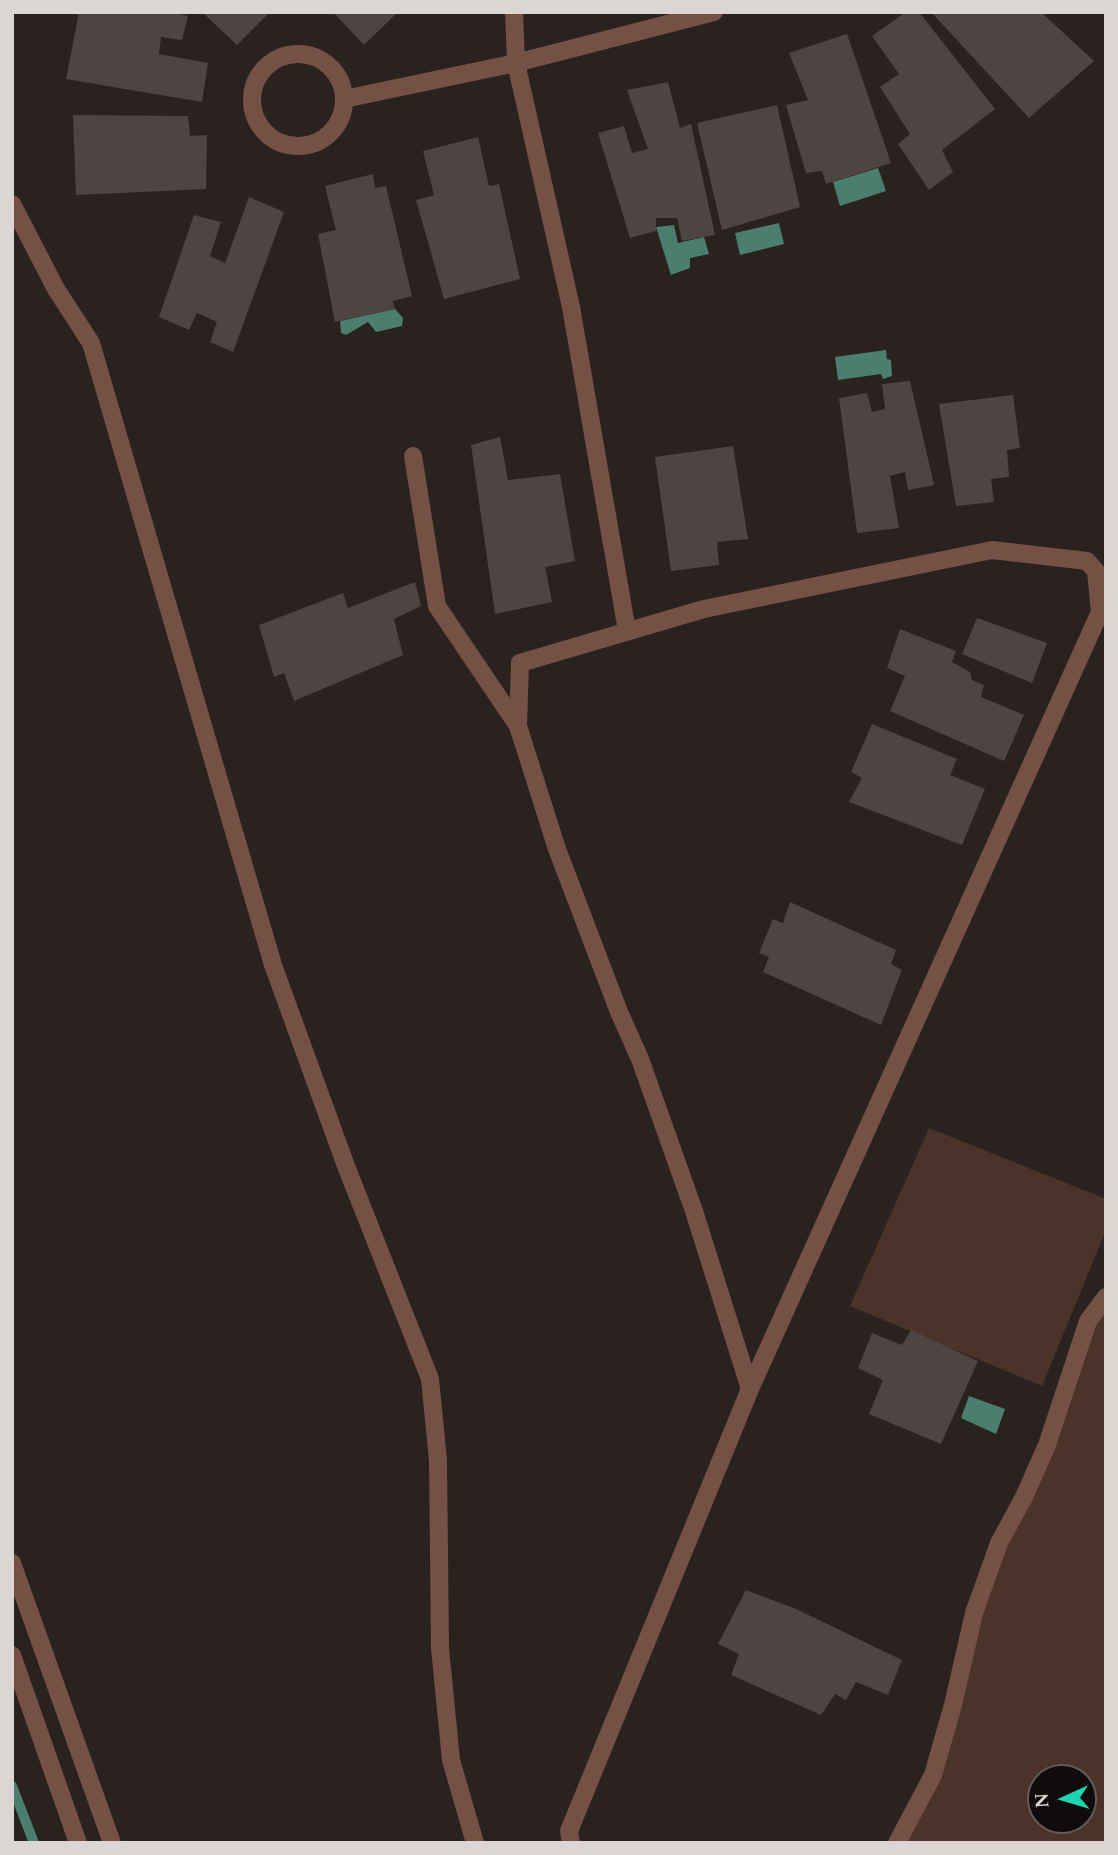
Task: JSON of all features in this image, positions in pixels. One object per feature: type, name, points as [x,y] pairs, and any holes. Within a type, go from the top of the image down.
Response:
[{"type":"street","points":[[514,12],[516,63],[571,307],[628,631]]},
{"type":"street","points":[[344,99],[516,63],[714,12]]},
{"type":"street","points":[[297,54],[325,62],[335,72],[344,99],[342,115],[334,129],[322,140],[307,146],[291,146],[264,131],[255,117],[252,101],[257,80],[270,63],[297,54]]},
{"type":"street","points":[[12,204],[56,289],[91,343],[273,965],[346,1166],[430,1379],[439,1460],[440,1648],[451,1760],[475,1843]]},
{"type":"street","points":[[413,456],[437,606],[518,726],[557,849],[619,1012],[640,1059],[689,1199],[750,1390]]},
{"type":"street","points":[[518,726],[520,663],[704,609],[992,550],[1087,561],[1101,571],[1100,611],[750,1390],[569,1831],[571,1843]]},
{"type":"street","points":[[897,1843],[933,1775],[953,1705],[974,1613],[999,1544],[1047,1445],[1088,1321],[1106,1297]]},
{"type":"street","points":[[12,1563],[113,1843]]},
{"type":"street","points":[[12,1655],[78,1843]]},
{"type":"shaded area","points":[[878,168],[886,191],[840,206],[833,182]]},
{"type":"shaded area","points":[[779,223],[784,244],[740,255],[735,233]]},
{"type":"shaded area","points":[[674,225],[678,243],[704,237],[709,254],[690,258],[690,268],[671,275],[656,227]]},
{"type":"shaded area","points":[[395,309],[403,318],[402,326],[376,332],[368,322],[346,335],[341,333],[340,321]]},
{"type":"shaded area","points":[[886,350],[887,359],[891,360],[892,376],[883,379],[881,374],[838,380],[835,357]]},
{"type":"shaded area","points":[[929,1128],[1106,1199],[1106,1230],[1042,1386],[850,1306]]},
{"type":"shaded area","points":[[1106,1297],[1106,1843],[897,1843],[933,1775],[974,1613]]},
{"type":"shaded area","points":[[969,1396],[1005,1409],[996,1434],[961,1418]]},
{"type":"building","points":[[79,12],[170,12],[188,16],[182,40],[161,37],[159,54],[208,63],[202,102],[66,79]]},
{"type":"building","points":[[202,12],[270,12],[237,45]]},
{"type":"building","points":[[333,12],[398,12],[364,45]]},
{"type":"building","points":[[906,12],[919,12],[995,109],[942,150],[953,172],[929,190],[898,144],[910,134],[880,87],[899,74],[872,36]]},
{"type":"building","points":[[931,12],[1041,12],[1094,61],[1029,118]]},
{"type":"building","points":[[847,34],[891,163],[826,184],[822,171],[806,173],[786,105],[808,100],[789,53]]},
{"type":"building","points":[[668,82],[680,128],[691,124],[715,235],[682,241],[677,218],[656,218],[656,231],[630,238],[598,133],[624,126],[632,153],[648,149],[627,90]]},
{"type":"building","points":[[777,105],[800,207],[722,230],[697,123]]},
{"type":"building","points":[[73,115],[188,116],[190,136],[207,135],[206,189],[76,195]]},
{"type":"building","points":[[478,137],[489,186],[499,184],[520,279],[444,299],[416,200],[434,195],[423,151]]},
{"type":"building","points":[[373,174],[375,188],[386,186],[412,296],[393,301],[395,309],[335,322],[318,234],[336,230],[325,186]]},
{"type":"building","points":[[249,197],[284,212],[233,352],[210,342],[217,322],[197,313],[189,330],[159,317],[194,215],[221,222],[210,256],[225,263]]},
{"type":"building","points":[[910,381],[934,485],[908,490],[905,472],[890,476],[899,528],[857,533],[839,398],[867,393],[872,412],[885,409],[882,384]]},
{"type":"building","points":[[1013,395],[1020,448],[1007,450],[1009,477],[991,479],[994,502],[956,506],[939,404]]},
{"type":"building","points":[[500,437],[508,480],[560,474],[575,561],[545,567],[552,602],[495,614],[471,445]]},
{"type":"building","points":[[733,446],[748,539],[717,542],[719,565],[671,571],[655,457]]},
{"type":"building","points":[[415,582],[421,606],[394,619],[403,655],[294,701],[284,673],[274,677],[259,625],[343,593],[348,608]]},
{"type":"building","points":[[977,618],[1047,643],[1032,683],[962,654]]},
{"type":"building","points":[[900,629],[956,651],[952,662],[970,672],[972,680],[984,685],[981,697],[1024,715],[1004,761],[890,711],[905,676],[887,668]]},
{"type":"building","points":[[872,724],[957,759],[950,775],[985,789],[962,845],[849,802],[862,778],[851,772]]},
{"type":"building","points":[[790,902],[896,950],[891,964],[902,970],[881,1025],[763,972],[769,957],[759,953],[773,919],[783,923]]},
{"type":"building","points":[[911,1330],[978,1361],[941,1444],[869,1414],[883,1380],[858,1368],[872,1333],[902,1345]]},
{"type":"building","points":[[746,1590],[796,1609],[902,1660],[888,1695],[856,1682],[846,1700],[835,1694],[821,1715],[731,1675],[739,1654],[718,1644]]},
{"type":"waterway","points":[[12,1786],[34,1843]]}]
